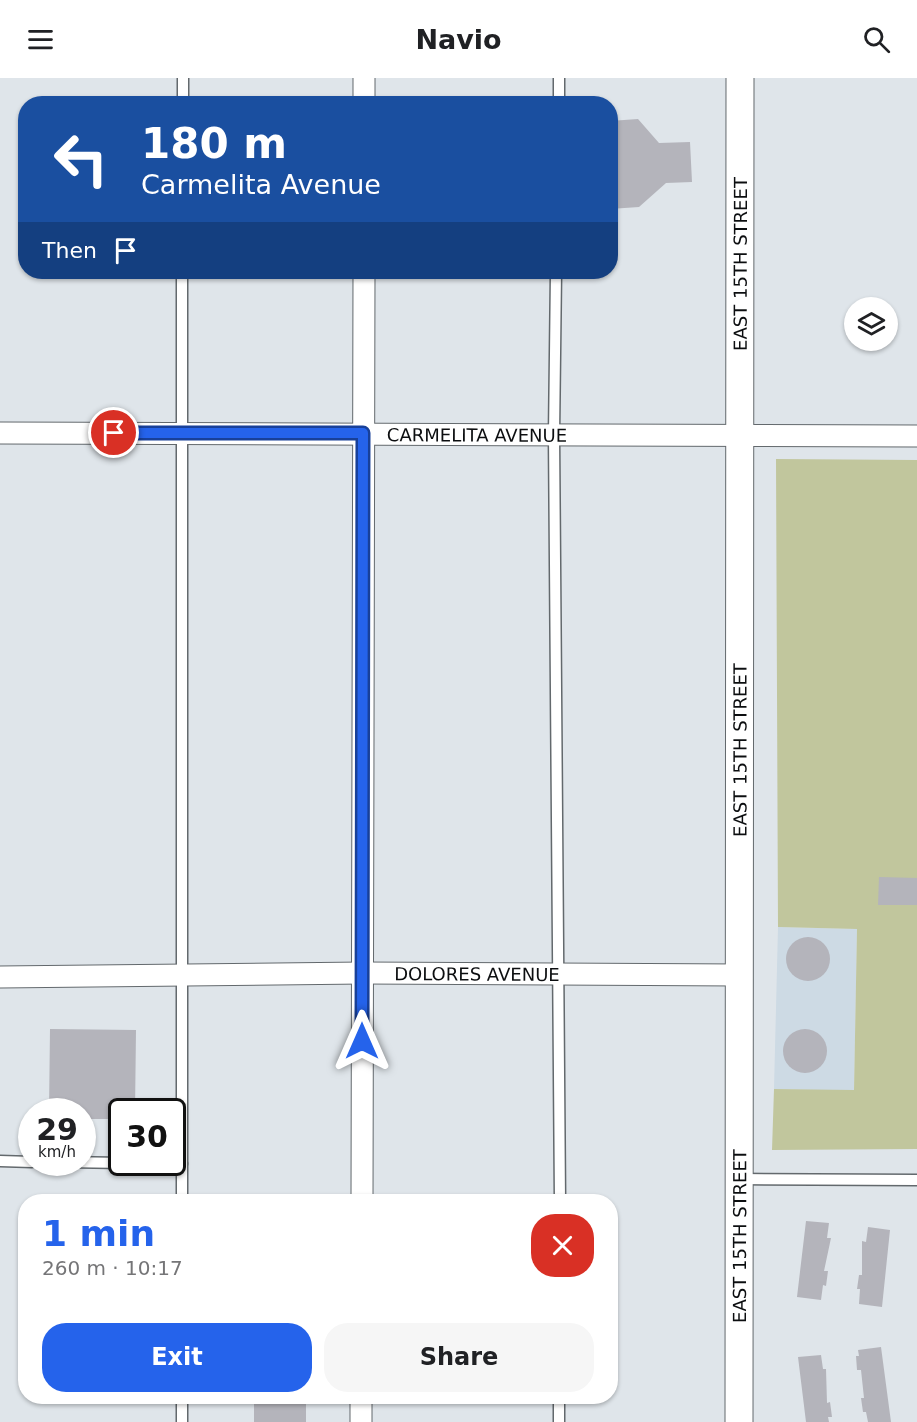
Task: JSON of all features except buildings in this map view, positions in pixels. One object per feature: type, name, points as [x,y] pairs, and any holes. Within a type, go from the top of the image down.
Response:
[{"type":"street","points":[[364,78],[364,96]]},
{"type":"street","name":"EAST 15TH STREET","points":[[739,1422],[740,78]]},
{"type":"street","points":[[362,1194],[364,279]]},
{"type":"street","name":"CARMELITA AVENUE","points":[[0,433],[363,433],[740,438],[917,436]]},
{"type":"street","name":"DOLORES AVENUE","points":[[0,977],[363,973],[739,975]]},
{"type":"street","points":[[361,1404],[361,1422]]},
{"type":"lane","points":[[183,78],[183,96]]},
{"type":"lane","points":[[559,78],[559,96]]},
{"type":"lane","points":[[182,279],[182,1098]]},
{"type":"lane","points":[[556,279],[554,435],[560,1194]]},
{"type":"lane","points":[[0,1161],[18,1162]]},
{"type":"lane","points":[[182,1176],[182,1194]]},
{"type":"lane","points":[[739,1179],[917,1180]]},
{"type":"lane","points":[[182,1404],[182,1422]]},
{"type":"lane","points":[[559,1404],[559,1422]]},
{"type":"shaded area","points":[[778,927],[857,929],[854,1091],[774,1089]]},
{"type":"green space","points":[[776,459],[917,460],[917,1149],[772,1150],[774,1089],[854,1090],[857,929],[778,927]]},
{"type":"route","points":[[114,433],[363,433],[362,1041]]}]
